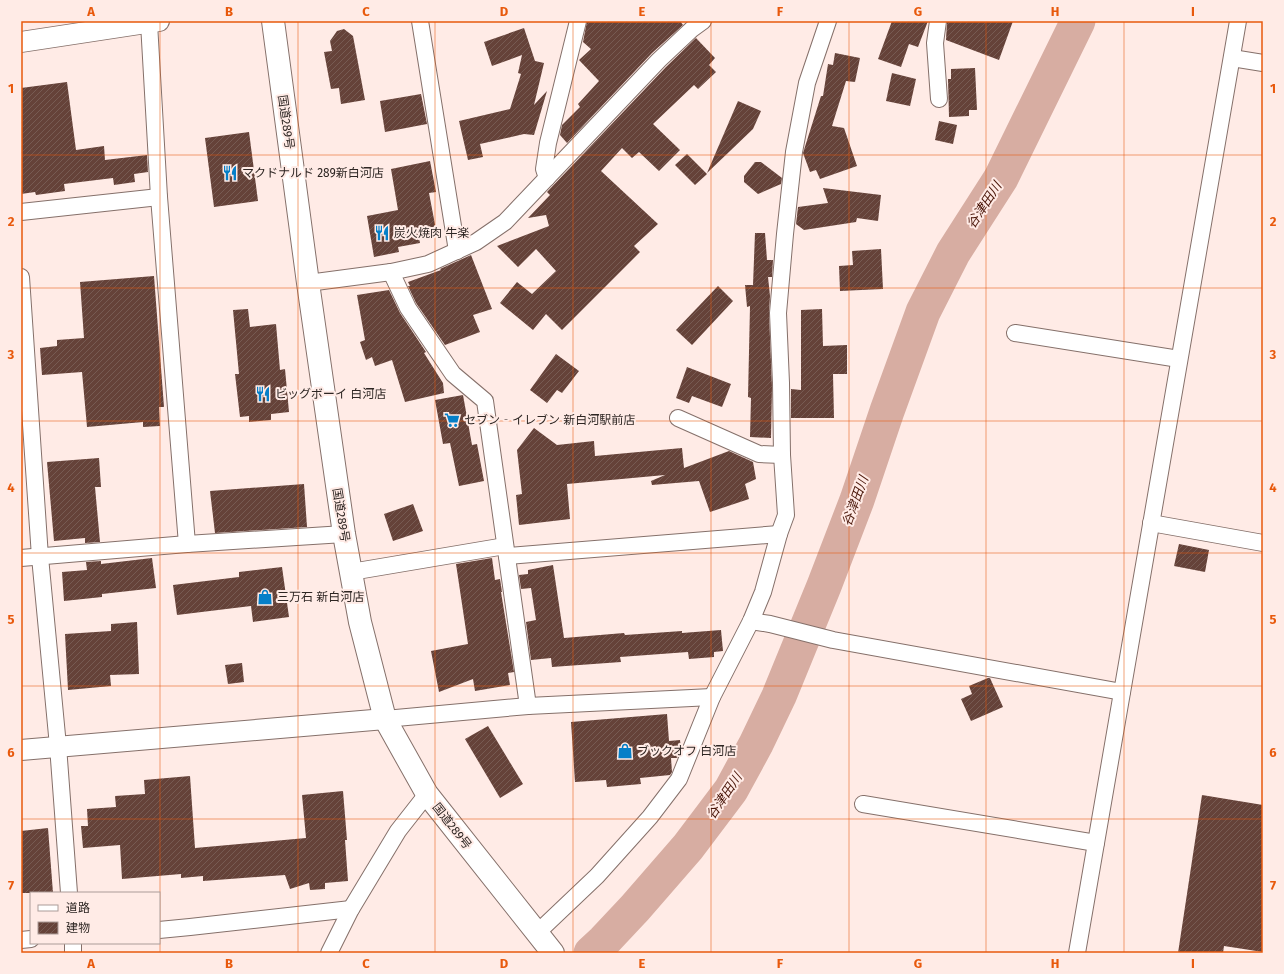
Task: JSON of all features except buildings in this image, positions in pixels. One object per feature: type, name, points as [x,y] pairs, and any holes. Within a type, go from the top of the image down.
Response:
[{"type":"highway","name":"国道289号","points":[[273,21],[308,283],[344,534],[360,622],[385,719],[427,794],[545,943]]},
{"type":"street","points":[[420,21],[457,251]]},
{"type":"street","points":[[547,178],[544,169],[548,143],[578,21]]},
{"type":"street","points":[[308,283],[391,272],[428,264],[476,242],[505,222],[659,60],[692,29],[703,21]]},
{"type":"street","points":[[545,943],[597,876],[650,817],[679,779],[712,696],[751,621],[763,592],[779,534],[786,515],[782,455],[778,313],[785,227],[794,152],[807,84],[828,21]]},
{"type":"street","points":[[938,21],[935,43],[939,99]]},
{"type":"street","points":[[1077,953],[1238,21]]},
{"type":"street","points":[[21,42],[110,25],[154,22],[159,197],[187,544]]},
{"type":"street","points":[[1232,58],[1263,63]]},
{"type":"street","points":[[21,212],[159,197]]},
{"type":"street","points":[[391,272],[408,308],[452,374],[485,401],[528,706]]},
{"type":"street","points":[[21,277],[40,557],[58,746],[69,892]]},
{"type":"street","points":[[1015,333],[1179,359]]},
{"type":"street","points":[[678,418],[759,454],[782,455]]},
{"type":"street","points":[[1151,524],[1263,544]]},
{"type":"street","points":[[21,558],[187,544],[344,534]]},
{"type":"street","points":[[351,572],[506,551],[779,534]]},
{"type":"street","points":[[751,621],[770,624],[833,640],[1122,692]]},
{"type":"street","points":[[21,750],[528,706],[712,696]]},
{"type":"street","points":[[329,953],[351,909],[398,831],[427,794]]},
{"type":"street","points":[[862,804],[1096,843]]},
{"type":"street","points":[[160,930],[351,909]]},
{"type":"waterway","name":"谷津田川","points":[[591,953],[635,908],[688,847],[731,790],[756,744],[779,696],[824,586],[857,500],[923,312],[953,253],[1001,178],[1078,21]]},
{"type":"place","name":"マクドナルド 289新白河店","points":[[230,173]]},
{"type":"place","name":"炭火焼肉 牛楽","points":[[382,233]]},
{"type":"place","name":"ビッグボーイ 白河店","points":[[263,394]]},
{"type":"place","name":"セブン‐イレブン 新白河駅前店","points":[[452,420]]},
{"type":"place","name":"三万石 新白河店","points":[[265,597]]},
{"type":"place","name":"ブックオフ 白河店","points":[[625,751]]}]
